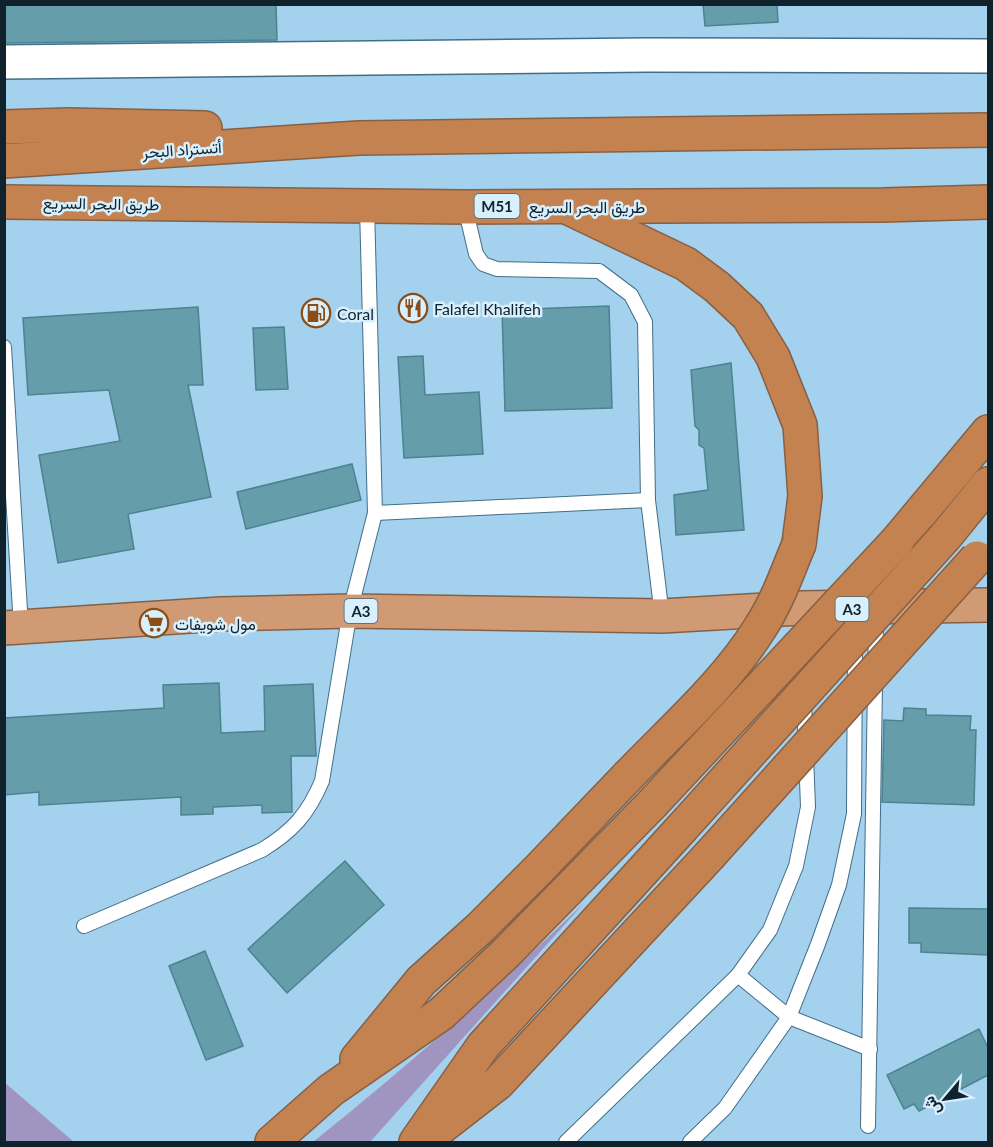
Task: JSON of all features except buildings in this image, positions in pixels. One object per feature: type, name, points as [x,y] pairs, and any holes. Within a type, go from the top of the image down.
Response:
[{"type":"highway","points":[[4,127],[250,127],[359,138],[988,130]]},
{"type":"highway","name":"أتستراد البحر","points":[[4,161],[359,138]]},
{"type":"highway","name":"طريق البحر السريع","points":[[4,202],[465,207],[871,205],[988,201]]},
{"type":"highway","points":[[331,1090],[421,981],[530,879],[722,679],[760,628],[780,590],[799,544],[805,496],[800,425],[773,357],[748,316],[717,287],[686,264],[564,206]]},
{"type":"highway","points":[[272,1143],[331,1090],[441,1014],[506,953],[652,804],[897,541],[988,432]]},
{"type":"highway","points":[[416,1143],[483,1046],[945,537],[988,484]]},
{"type":"highway","points":[[422,1143],[498,1083],[710,856],[983,552]]},
{"type":"highway","name":"A3","points":[[13,628],[221,614],[350,610],[662,616],[801,608],[988,605]]},
{"type":"street","points":[[4,62],[623,55],[988,56]]},
{"type":"lane","points":[[84,926],[262,850],[282,838],[299,822],[313,803],[322,781],[350,610],[375,513],[367,207]]},
{"type":"lane","points":[[465,207],[476,254],[483,264],[497,269],[599,271],[631,295],[645,322],[648,500],[662,616]]},
{"type":"lane","points":[[4,347],[13,628]]},
{"type":"lane","points":[[375,513],[648,500]]},
{"type":"lane","points":[[566,1143],[738,975],[770,930],[796,866],[808,807],[801,608]]},
{"type":"lane","points":[[690,1143],[725,1108],[789,1017],[839,885],[854,814],[866,608]]},
{"type":"lane","points":[[866,608],[873,897],[868,1126]]},
{"type":"lane","points":[[738,975],[789,1017],[870,1049]]},
{"type":"shaded area","points":[[584,903],[370,1142],[313,1142],[451,1026]]},
{"type":"shaded area","points":[[5,1083],[74,1142],[5,1142]]},
{"type":"place","name":"Falafel Khalifeh","points":[[413,308]]},
{"type":"place","name":"Coral","points":[[316,313]]},
{"type":"place","name":"مول شويفات","points":[[154,623]]}]
